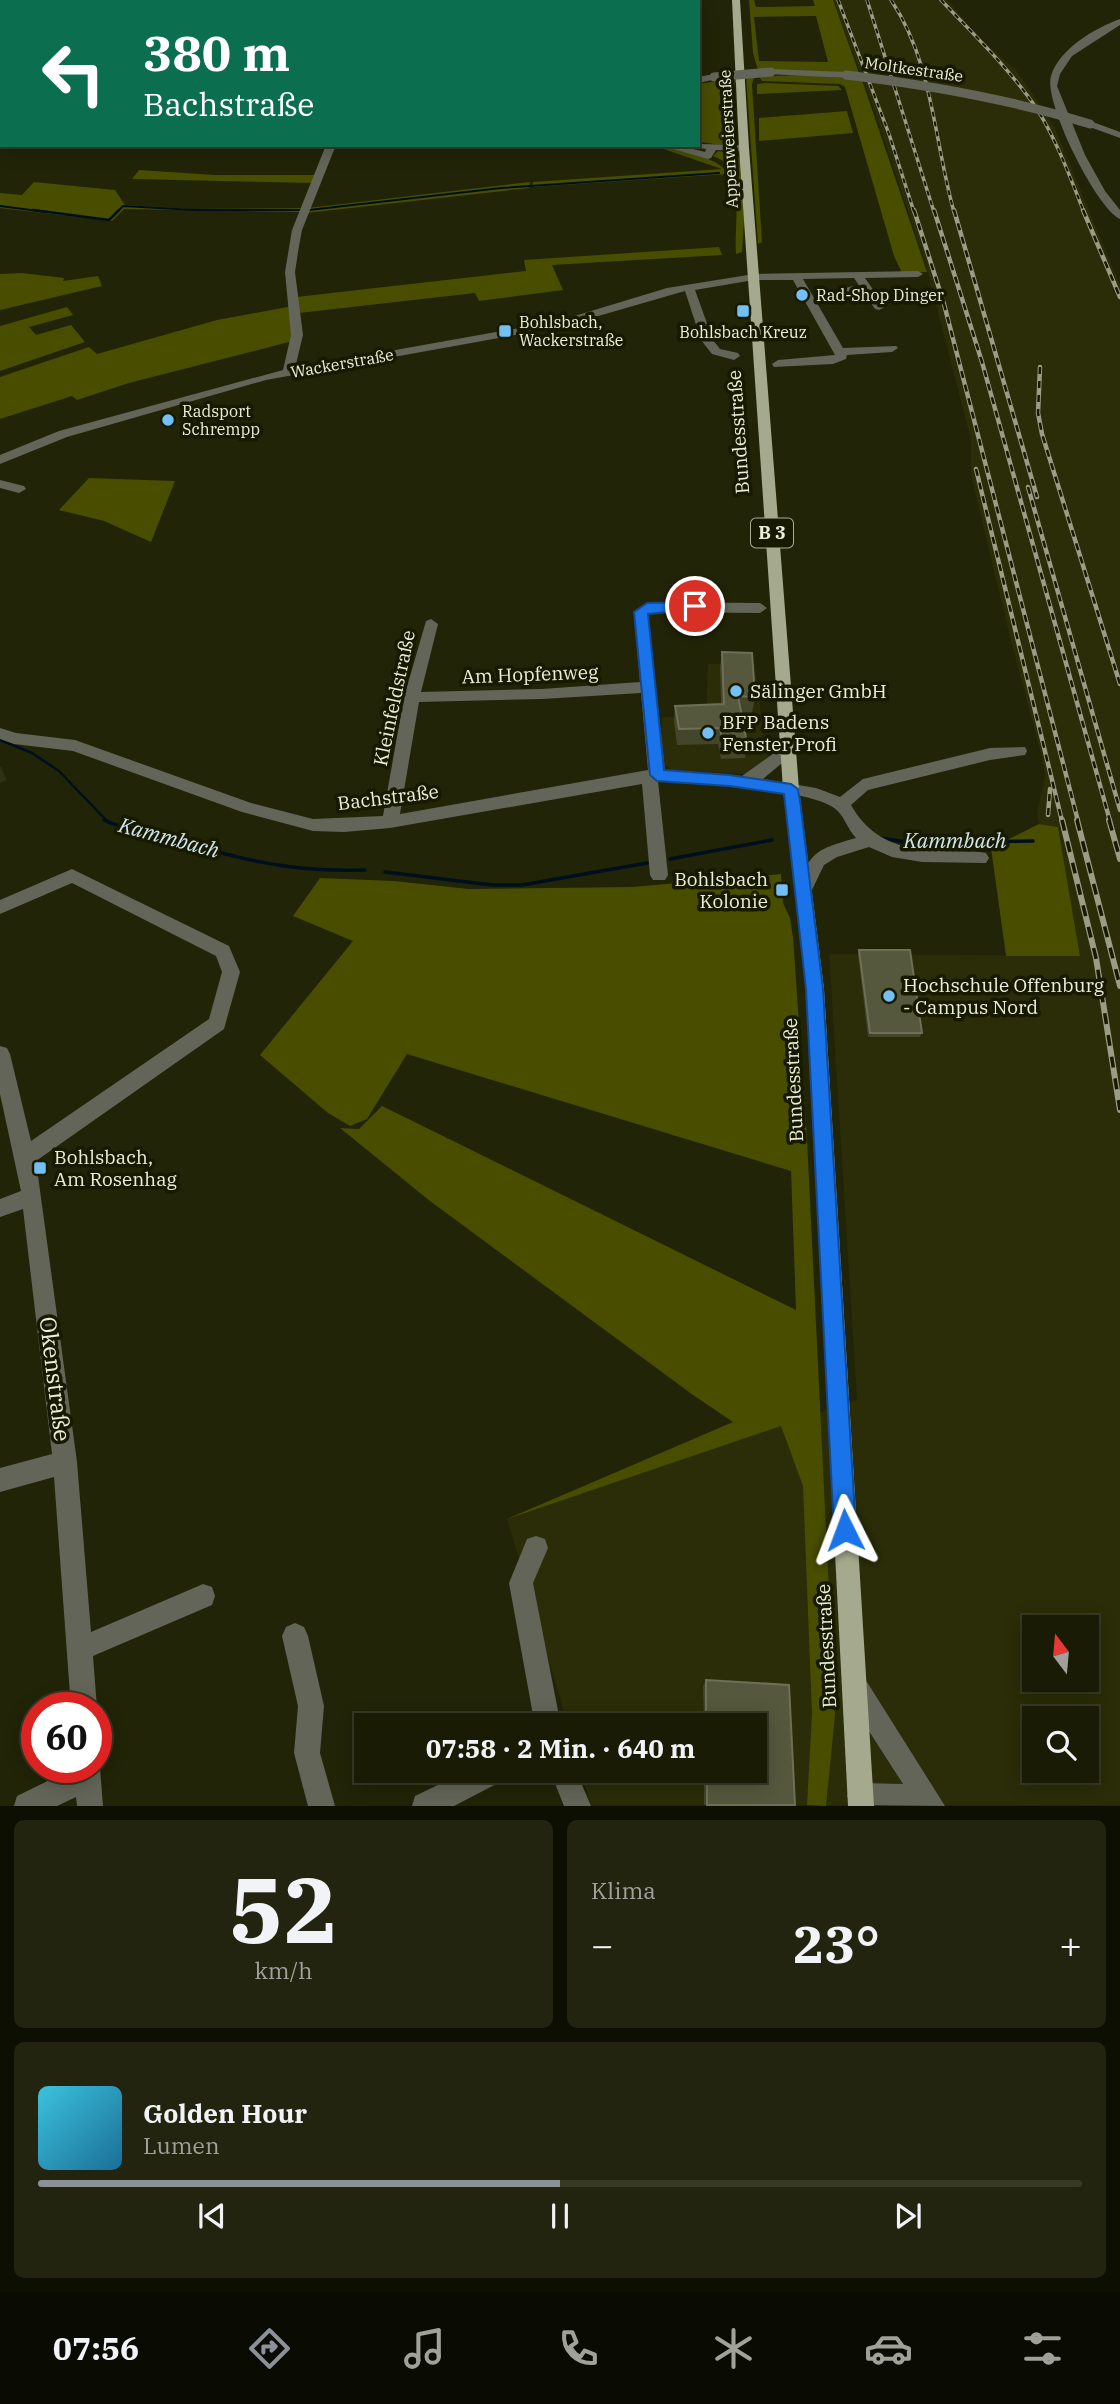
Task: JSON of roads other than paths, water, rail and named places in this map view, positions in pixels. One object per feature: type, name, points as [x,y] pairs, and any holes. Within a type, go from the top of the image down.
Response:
[{"type":"main road","name":"Appenweierstraße","points":[[736,0],[754,277]]},
{"type":"main road","name":"Bundesstraße","points":[[754,277],[791,789],[815,989],[861,1801]]},
{"type":"street","points":[[1120,21],[1063,58],[1054,71],[1053,86],[1092,176],[1108,206],[1120,216]]},
{"type":"street","name":"Moltkestraße","points":[[700,80],[771,72],[846,75],[974,93],[1045,109],[1120,135]]},
{"type":"street","points":[[700,145],[744,148]]},
{"type":"street","points":[[288,373],[296,334],[290,272],[295,238],[330,147]]},
{"type":"street","points":[[672,147],[708,156],[712,147]]},
{"type":"street","name":"Wackerstraße","points":[[0,460],[63,434],[288,373],[560,324],[667,291],[754,277],[918,274]]},
{"type":"street","points":[[836,275],[845,290]]},
{"type":"street","points":[[857,275],[878,307]]},
{"type":"street","points":[[778,364],[833,360],[842,356],[796,276]]},
{"type":"street","points":[[689,288],[707,341],[716,352],[734,356]]},
{"type":"street","points":[[840,352],[892,348]]},
{"type":"street","points":[[0,484],[19,489]]},
{"type":"street","points":[[659,875],[643,610],[716,606],[760,608]]},
{"type":"street","name":"Kleinfeldstraße","points":[[390,822],[412,697],[431,624]]},
{"type":"street","name":"Am Hopfenweg","points":[[412,697],[542,694],[648,687]]},
{"type":"street","name":"Bachstraße","points":[[0,733],[14,738],[75,746],[248,808],[313,825],[344,826],[390,822],[653,776],[745,782],[816,794],[842,804]]},
{"type":"street","points":[[745,782],[763,772],[788,749]]},
{"type":"street","points":[[980,858],[914,856],[869,841],[858,830],[842,804],[863,785],[990,754],[1019,751]]},
{"type":"street","points":[[804,889],[817,861],[831,852],[869,841]]},
{"type":"street","points":[[0,907],[72,876],[222,951],[231,972],[217,1023],[25,1157]]},
{"type":"street","name":"Okenstraße","points":[[0,1054],[32,1196],[65,1462],[82,1692]]},
{"type":"street","points":[[0,1208],[32,1196]]},
{"type":"street","points":[[0,1480],[65,1462]]},
{"type":"street","points":[[536,1548],[521,1583],[546,1713]]},
{"type":"street","points":[[80,1649],[203,1596]]},
{"type":"street","points":[[295,1636],[311,1706],[307,1753],[322,1805]]},
{"type":"street","points":[[854,1685],[930,1805]]},
{"type":"street","points":[[27,1805],[67,1783]]},
{"type":"street","points":[[88,1783],[90,1805]]},
{"type":"street","points":[[425,1805],[470,1783]]},
{"type":"street","points":[[568,1783],[578,1805]]},
{"type":"street","points":[[861,1801],[908,1798],[930,1805]]},
{"type":"waterway","points":[[309,210],[501,188],[719,173]]},
{"type":"waterway","points":[[0,206],[46,212]]},
{"type":"waterway","points":[[33,210],[109,220],[123,206],[195,210],[301,210]]},
{"type":"waterway","name":"Kammbach","points":[[0,740],[32,753],[59,771],[107,821]]},
{"type":"waterway","name":"Kammbach","points":[[104,820],[126,828],[166,834],[215,851],[257,861],[311,869],[365,870]]},
{"type":"waterway","name":"Kammbach","points":[[882,838],[910,843],[1033,841]]},
{"type":"waterway","name":"Kammbach","points":[[670,859],[772,840]]},
{"type":"waterway","name":"Kammbach","points":[[385,872],[492,885],[522,885],[647,863]]},
{"type":"railway","points":[[838,0],[889,134],[914,212]]},
{"type":"railway","points":[[867,0],[934,212]]},
{"type":"railway","points":[[891,0],[916,49],[931,103],[954,212]]},
{"type":"railway","points":[[941,0],[1003,66],[1037,109],[1057,146],[1084,212]]},
{"type":"railway","points":[[914,210],[944,304],[1078,821]]},
{"type":"railway","points":[[934,210],[982,362],[1110,821]]},
{"type":"railway","points":[[954,210],[1037,497]]},
{"type":"railway","points":[[1083,210],[1120,297]]},
{"type":"railway","points":[[1040,367],[1038,413],[1042,434],[1120,684]]},
{"type":"railway","points":[[976,469],[1062,821]]},
{"type":"railway","points":[[1028,487],[1120,810]]},
{"type":"railway","points":[[1048,815],[1050,789]]},
{"type":"railway","points":[[1062,820],[1096,958],[1120,1110]]},
{"type":"railway","points":[[1077,820],[1120,986]]},
{"type":"railway","points":[[1109,820],[1120,859]]},
{"type":"place","name":"Rad-Shop Dinger","points":[[802,295]]},
{"type":"place","name":"Bohlsbach Kreuz","points":[[743,311]]},
{"type":"place","name":"Bohlsbach, Wackerstraße","points":[[505,331]]},
{"type":"place","name":"Radsport Schrempp","points":[[168,420]]},
{"type":"place","name":"Sälinger GmbH","points":[[736,691]]},
{"type":"place","name":"BFP Badens Fenster Profi","points":[[708,733]]},
{"type":"place","name":"Bohlsbach Kolonie","points":[[782,890]]},
{"type":"place","name":"Hochschule Offenburg - Campus Nord","points":[[889,996]]},
{"type":"place","name":"Bohlsbach, Am Rosenhag","points":[[40,1168]]}]
